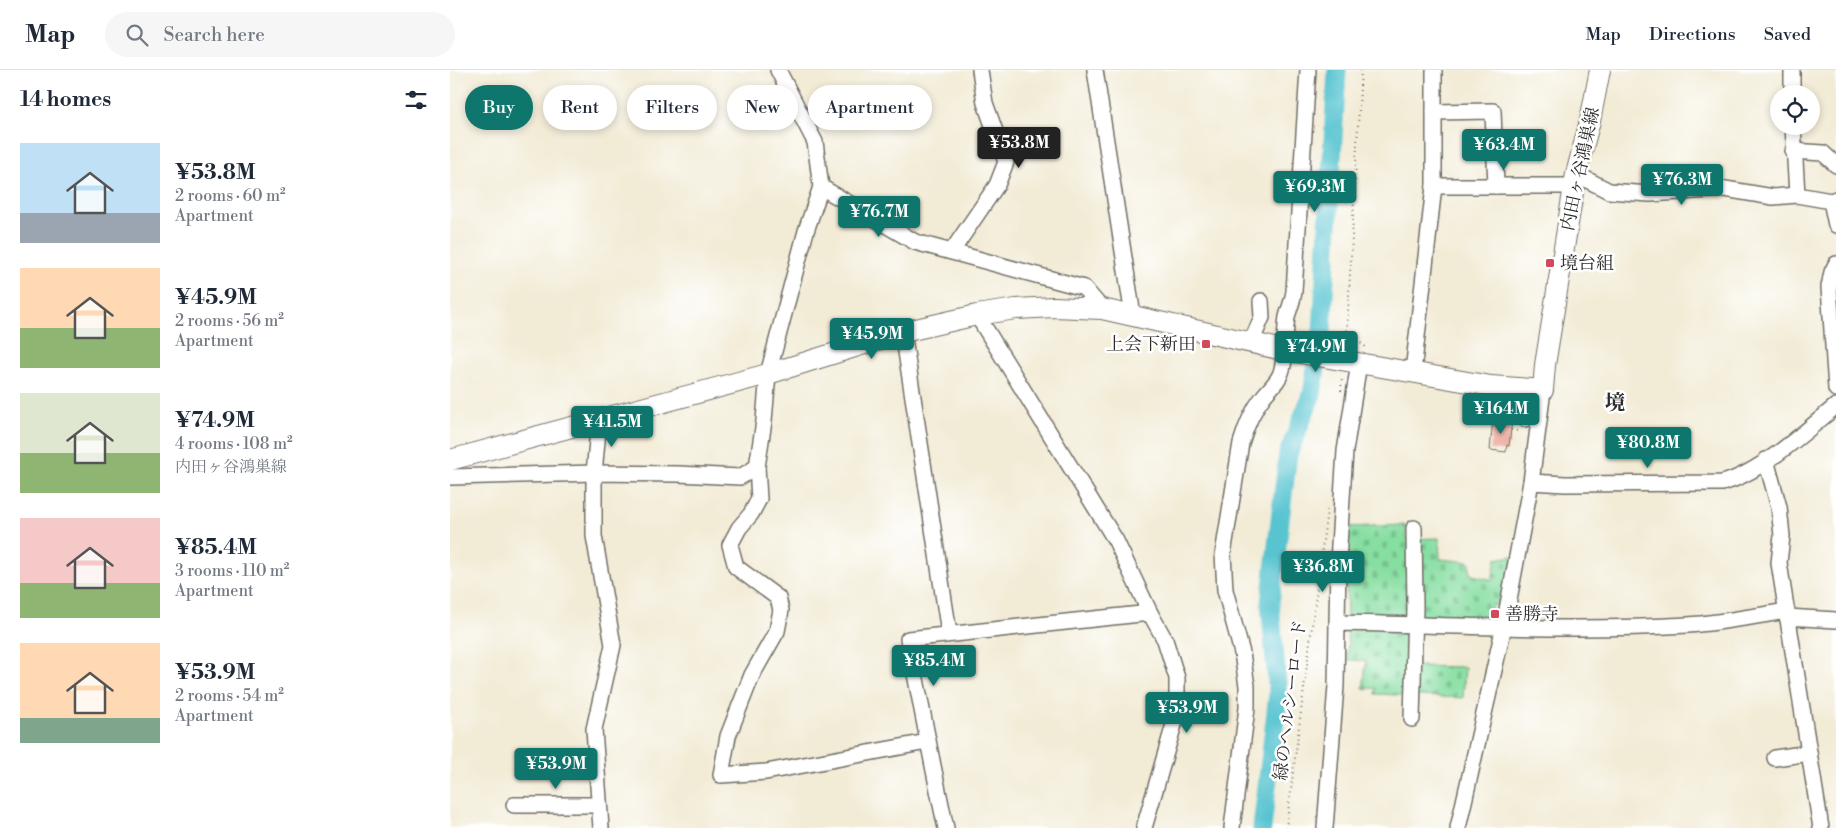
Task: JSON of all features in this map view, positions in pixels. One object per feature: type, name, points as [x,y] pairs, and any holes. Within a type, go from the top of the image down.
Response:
[{"type":"main road","name":"内田ヶ谷鴻巣線","points":[[1543,390],[1545,365],[1575,180],[1590,121],[1600,70]]},
{"type":"main road","points":[[450,460],[768,374],[904,332],[977,315],[1016,309],[1054,307],[1102,309],[1251,343],[1413,372],[1503,399],[1543,390]]},
{"type":"street","points":[[778,70],[815,142],[822,187],[806,230],[768,374],[764,421],[757,467],[759,498],[751,514],[739,528],[730,545],[736,567],[778,598],[781,610],[778,631],[752,675],[728,736],[721,775],[766,772],[927,742]]},
{"type":"street","points":[[952,251],[997,185],[1006,162],[985,103],[980,70]]},
{"type":"street","points":[[1095,70],[1133,316]]},
{"type":"street","points":[[1232,828],[1247,708],[1247,686],[1242,653],[1225,590],[1223,554],[1241,443],[1245,429],[1258,403],[1278,380],[1284,360],[1291,351],[1287,316],[1293,303],[1308,70]]},
{"type":"street","points":[[1413,372],[1434,186],[1434,70]]},
{"type":"street","points":[[1792,70],[1792,85]]},
{"type":"street","points":[[1434,112],[1493,111],[1496,186]]},
{"type":"street","points":[[1793,135],[1797,195]]},
{"type":"street","points":[[1793,150],[1824,153],[1836,165]]},
{"type":"street","points":[[1434,186],[1496,186],[1575,180],[1609,191],[1634,194],[1725,189],[1773,197],[1797,195],[1834,200],[1836,226]]},
{"type":"street","points":[[822,187],[915,242],[1084,288],[1102,309]]},
{"type":"street","points":[[1836,264],[1829,287],[1836,389]]},
{"type":"street","points":[[1251,343],[1262,317],[1261,301]]},
{"type":"street","points":[[977,315],[1116,541],[1165,640],[1177,678],[1177,714],[1144,828]]},
{"type":"street","points":[[904,332],[949,633]]},
{"type":"street","points":[[1325,828],[1336,686],[1338,561],[1352,360]]},
{"type":"street","points":[[1458,828],[1504,626],[1531,482],[1528,419],[1543,390]]},
{"type":"street","points":[[1531,482],[1565,484],[1722,483],[1740,477],[1766,460],[1836,406]]},
{"type":"street","points":[[599,420],[594,473],[594,536],[612,645],[594,729],[601,828]]},
{"type":"street","points":[[1766,460],[1779,507],[1782,536],[1779,563],[1821,828]]},
{"type":"street","points":[[450,477],[594,473],[740,477],[757,467]]},
{"type":"street","points":[[1412,718],[1414,528]]},
{"type":"street","points":[[946,828],[927,742],[923,710],[908,638],[1150,613]]},
{"type":"street","points":[[1338,623],[1547,628],[1690,625],[1787,614],[1836,620]]},
{"type":"street","points":[[1775,758],[1809,753]]},
{"type":"street","points":[[514,805],[599,805]]},
{"type":"street","points":[[1817,828],[1836,828]]},
{"type":"path","points":[[1340,399],[1352,360],[1365,346],[1352,339],[1347,331],[1361,70]]},
{"type":"path","name":"緑のヘルシーロード","points":[[1286,828],[1328,504]]},
{"type":"green space","points":[[1405,525],[1407,539],[1439,538],[1440,559],[1470,562],[1470,574],[1492,580],[1496,559],[1513,556],[1503,606],[1492,605],[1489,621],[1418,617],[1417,666],[1465,667],[1463,698],[1375,694],[1376,688],[1363,689],[1366,661],[1348,660],[1345,527]]},
{"type":"building","points":[[1493,418],[1512,420],[1509,446],[1507,445],[1506,452],[1490,450]]},
{"type":"waterway","points":[[1262,828],[1278,694],[1270,603],[1288,454],[1312,394],[1322,332],[1337,70]]},
{"type":"place","name":"境台組","points":[[1550,263]]},
{"type":"place","name":"上会下新田","points":[[1206,344]]},
{"type":"place","name":"善勝寺","points":[[1495,614]]},
{"type":"district","name":"境","points":[[1615,402]]}]
